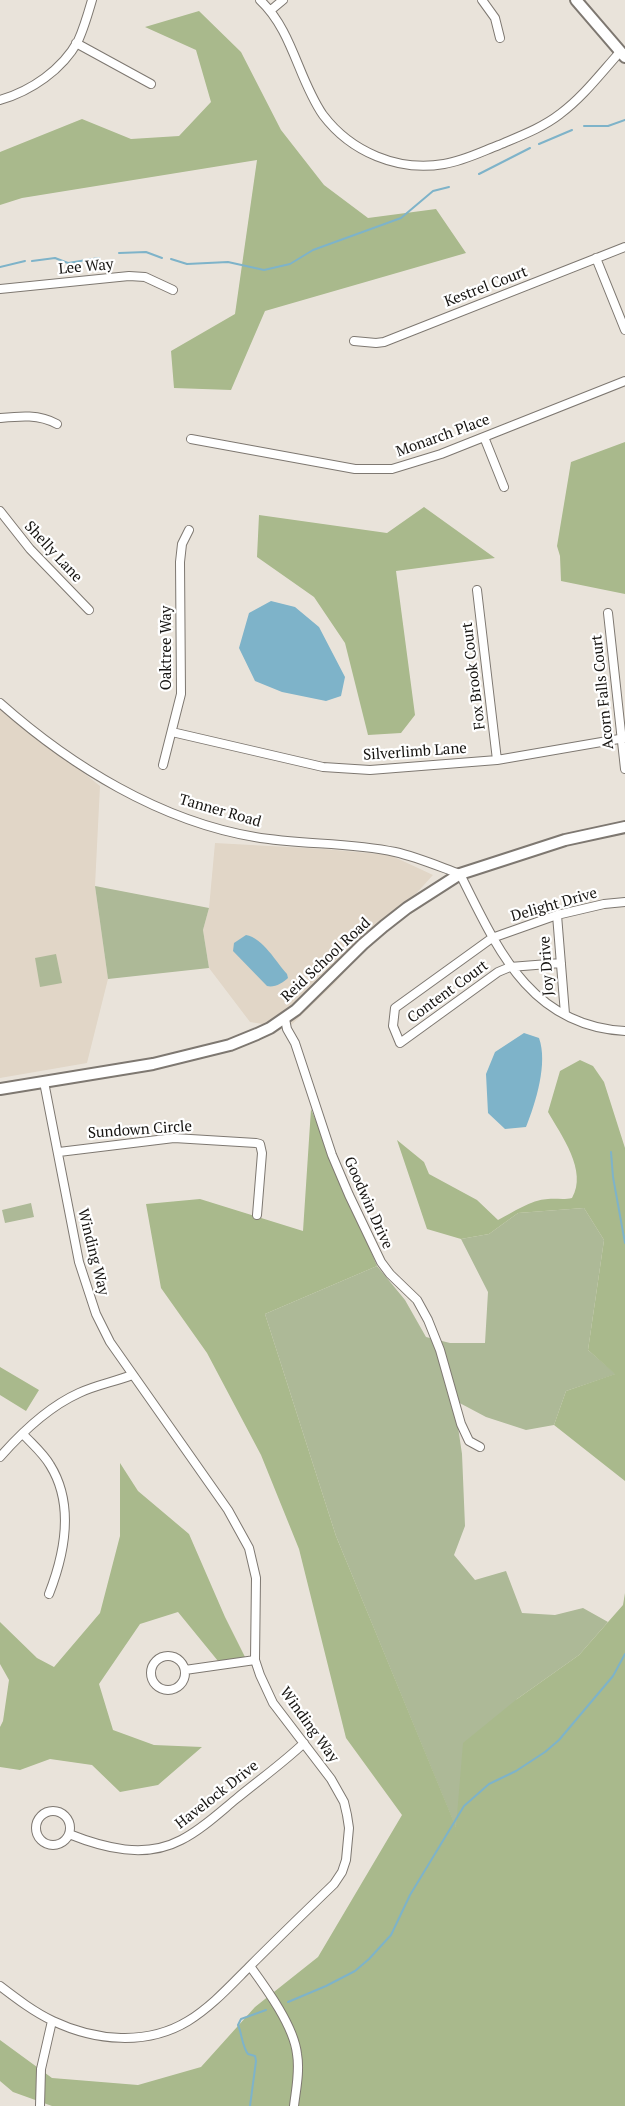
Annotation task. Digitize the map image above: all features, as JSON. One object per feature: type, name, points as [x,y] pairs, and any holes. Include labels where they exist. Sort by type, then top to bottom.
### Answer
[{"type":"street","points":[[0,100],[21,93],[55,69],[76,43],[92,0]]},
{"type":"street","points":[[261,0],[271,10],[284,33],[314,100],[333,127],[350,142],[368,153],[409,165],[433,165],[457,161],[543,126],[571,105],[623,55],[576,0]]},
{"type":"street","points":[[271,10],[283,0]]},
{"type":"street","points":[[482,0],[495,18],[500,38]]},
{"type":"street","points":[[76,43],[151,84]]},
{"type":"street","name":"Kestrel Court","points":[[354,341],[384,342],[625,247]]},
{"type":"street","points":[[596,258],[625,330]]},
{"type":"street","name":"Lee Way","points":[[0,289],[129,276],[145,277],[173,290]]},
{"type":"street","name":"Monarch Place","points":[[191,439],[355,469],[392,469],[413,464],[625,381]]},
{"type":"street","points":[[0,418],[35,416],[57,424]]},
{"type":"street","points":[[484,437],[504,487]]},
{"type":"street","name":"Shelly Lane","points":[[0,511],[30,549],[89,610]]},
{"type":"street","name":"Oaktree Way","points":[[163,765],[181,693],[180,562],[182,544],[189,530]]},
{"type":"street","name":"Fox Brook Court","points":[[477,590],[497,760]]},
{"type":"street","name":"Acorn Falls Court","points":[[608,613],[625,769]]},
{"type":"street","name":"Tanner Road","points":[[0,703],[40,737],[88,770],[137,796],[203,824],[254,837],[393,851],[460,874]]},
{"type":"street","name":"Silverlimb Lane","points":[[172,732],[323,767],[370,770],[497,760],[623,738]]},
{"type":"street","name":"Reid School Road","points":[[0,1089],[153,1064],[209,1050],[257,1034],[285,1019],[384,926],[407,908],[460,874],[565,840],[625,827]]},
{"type":"street","points":[[460,874],[492,938],[510,967],[539,998],[564,1014],[591,1024],[625,1030]]},
{"type":"street","name":"Delight Drive","points":[[492,938],[557,915],[604,904],[625,902]]},
{"type":"street","name":"Joy Drive","points":[[557,915],[564,1014]]},
{"type":"street","name":"Content Court","points":[[492,938],[396,1008],[393,1026],[400,1043],[498,972],[510,967],[561,963]]},
{"type":"street","name":"Goodwin Drive","points":[[285,1019],[332,1155],[349,1195],[381,1263],[417,1300],[428,1320],[441,1350],[461,1424],[469,1441],[480,1447]]},
{"type":"street","name":"Winding Way","points":[[0,1986],[52,2021],[82,2032],[109,2037],[133,2038],[176,2028],[200,2013],[334,1884],[346,1860],[349,1828],[344,1802],[332,1779],[273,1703],[255,1660],[256,1578],[249,1548],[228,1510],[132,1375],[103,1330],[87,1291],[79,1262],[44,1082]]},
{"type":"street","name":"Sundown Circle","points":[[59,1152],[174,1138],[260,1144],[262,1153],[257,1215]]},
{"type":"street","points":[[0,1457],[48,1412],[69,1398],[91,1388],[132,1375]]},
{"type":"street","points":[[23,1434],[49,1463],[58,1480],[63,1500],[66,1526],[64,1545],[49,1594]]},
{"type":"street","points":[[168,1655],[179,1660],[185,1670],[182,1682],[173,1689],[161,1689],[156,1686],[150,1676],[157,1659],[168,1655]]},
{"type":"street","points":[[185,1670],[255,1660]]},
{"type":"street","name":"Havelock Drive","points":[[69,1834],[128,1850],[151,1849],[174,1843],[189,1836],[219,1813],[304,1743]]},
{"type":"street","points":[[57,1811],[68,1820],[69,1834],[59,1844],[50,1844],[39,1836],[38,1822],[48,1812],[57,1811]]},
{"type":"street","points":[[250,1966],[277,2008],[295,2042],[298,2066],[294,2106]]},
{"type":"street","points":[[40,2106],[41,2069],[52,2021]]},
{"type":"shaded area","points":[[0,706],[100,786],[95,886],[108,979],[87,1063],[0,1078]]},
{"type":"shaded area","points":[[215,843],[390,855],[433,875],[334,984],[288,1028],[250,1022],[209,968],[203,930],[209,908]]},
{"type":"green space","points":[[199,11],[241,52],[281,130],[324,185],[368,218],[436,209],[466,253],[265,311],[231,390],[174,388],[171,351],[235,314],[257,160],[22,198],[0,205],[0,152],[82,119],[131,139],[179,136],[211,102],[196,50],[145,27]]},
{"type":"green space","points":[[625,442],[625,594],[561,581],[560,556],[557,546],[571,462]]},
{"type":"green space","points":[[424,507],[495,558],[396,571],[415,715],[401,733],[368,735],[345,643],[314,597],[257,557],[259,515],[387,533]]},
{"type":"green space","points":[[95,886],[209,908],[203,930],[209,968],[108,979]]},
{"type":"green space","points":[[56,954],[62,983],[40,987],[35,958]]},
{"type":"green space","points":[[580,1060],[593,1066],[604,1082],[625,1148],[625,1481],[554,1425],[566,1391],[615,1374],[588,1350],[604,1240],[584,1208],[518,1213],[489,1234],[461,1239],[427,1229],[397,1140],[424,1162],[429,1174],[477,1200],[498,1220],[535,1202],[572,1198],[577,1176],[575,1165],[566,1142],[548,1112],[560,1071]]},
{"type":"green space","points":[[311,1109],[377,1266],[265,1314],[336,1536],[456,1827],[463,1743],[517,1699],[579,1655],[623,1605],[625,1593],[625,2106],[52,2106],[13,2092],[0,2081],[0,2040],[52,2078],[138,2085],[201,2067],[255,2007],[318,1957],[402,1815],[346,1738],[299,1549],[261,1455],[207,1353],[161,1288],[146,1204],[200,1199],[303,1231]]},
{"type":"green space","points":[[31,1203],[34,1217],[5,1223],[2,1210]]},
{"type":"green space","points":[[584,1208],[604,1240],[588,1350],[616,1374],[566,1391],[554,1425],[526,1430],[486,1417],[454,1400],[462,1454],[465,1526],[454,1555],[475,1580],[506,1571],[522,1613],[555,1615],[583,1608],[608,1622],[579,1655],[517,1699],[456,1828],[336,1536],[265,1314],[377,1266],[405,1300],[426,1337],[450,1343],[485,1343],[488,1292],[461,1239],[489,1234],[518,1213]]},
{"type":"green space","points":[[0,1367],[39,1390],[26,1411],[0,1395]]},
{"type":"green space","points":[[120,1463],[138,1491],[189,1534],[245,1657],[218,1661],[178,1612],[140,1624],[99,1684],[113,1730],[154,1745],[202,1747],[158,1785],[120,1792],[92,1765],[50,1759],[20,1770],[0,1767],[0,1727],[3,1721],[9,1680],[0,1664],[0,1622],[37,1658],[54,1667],[100,1613],[120,1536]]},
{"type":"water","points":[[271,601],[295,607],[319,627],[345,677],[341,696],[326,701],[282,692],[255,681],[239,648],[249,613]]},
{"type":"water","points":[[246,935],[264,945],[287,974],[288,978],[284,982],[267,986],[233,951],[234,943]]},
{"type":"water","points":[[524,1033],[539,1038],[542,1059],[540,1082],[526,1127],[505,1129],[488,1113],[486,1074],[495,1052]]},
{"type":"waterway","points":[[584,126],[608,126],[625,120]]},
{"type":"waterway","points":[[539,144],[572,130]]},
{"type":"waterway","points":[[479,174],[530,148]]},
{"type":"waterway","points":[[171,259],[187,264],[228,262],[264,270],[290,264],[313,250],[401,218],[433,191],[449,187]]},
{"type":"waterway","points":[[119,253],[146,252],[162,258]]},
{"type":"waterway","points":[[32,261],[55,258],[68,263],[99,258]]},
{"type":"waterway","points":[[0,267],[25,261]]},
{"type":"waterway","points":[[611,1152],[613,1177],[625,1243]]},
{"type":"waterway","points":[[288,2002],[355,1971],[369,1959],[391,1935],[410,1895],[464,1806],[489,1784],[516,1771],[559,1740],[613,1676],[625,1654]]},
{"type":"waterway","points":[[250,2106],[256,2061],[255,2056],[246,2051],[238,2025],[241,2019],[266,2010]]}]
